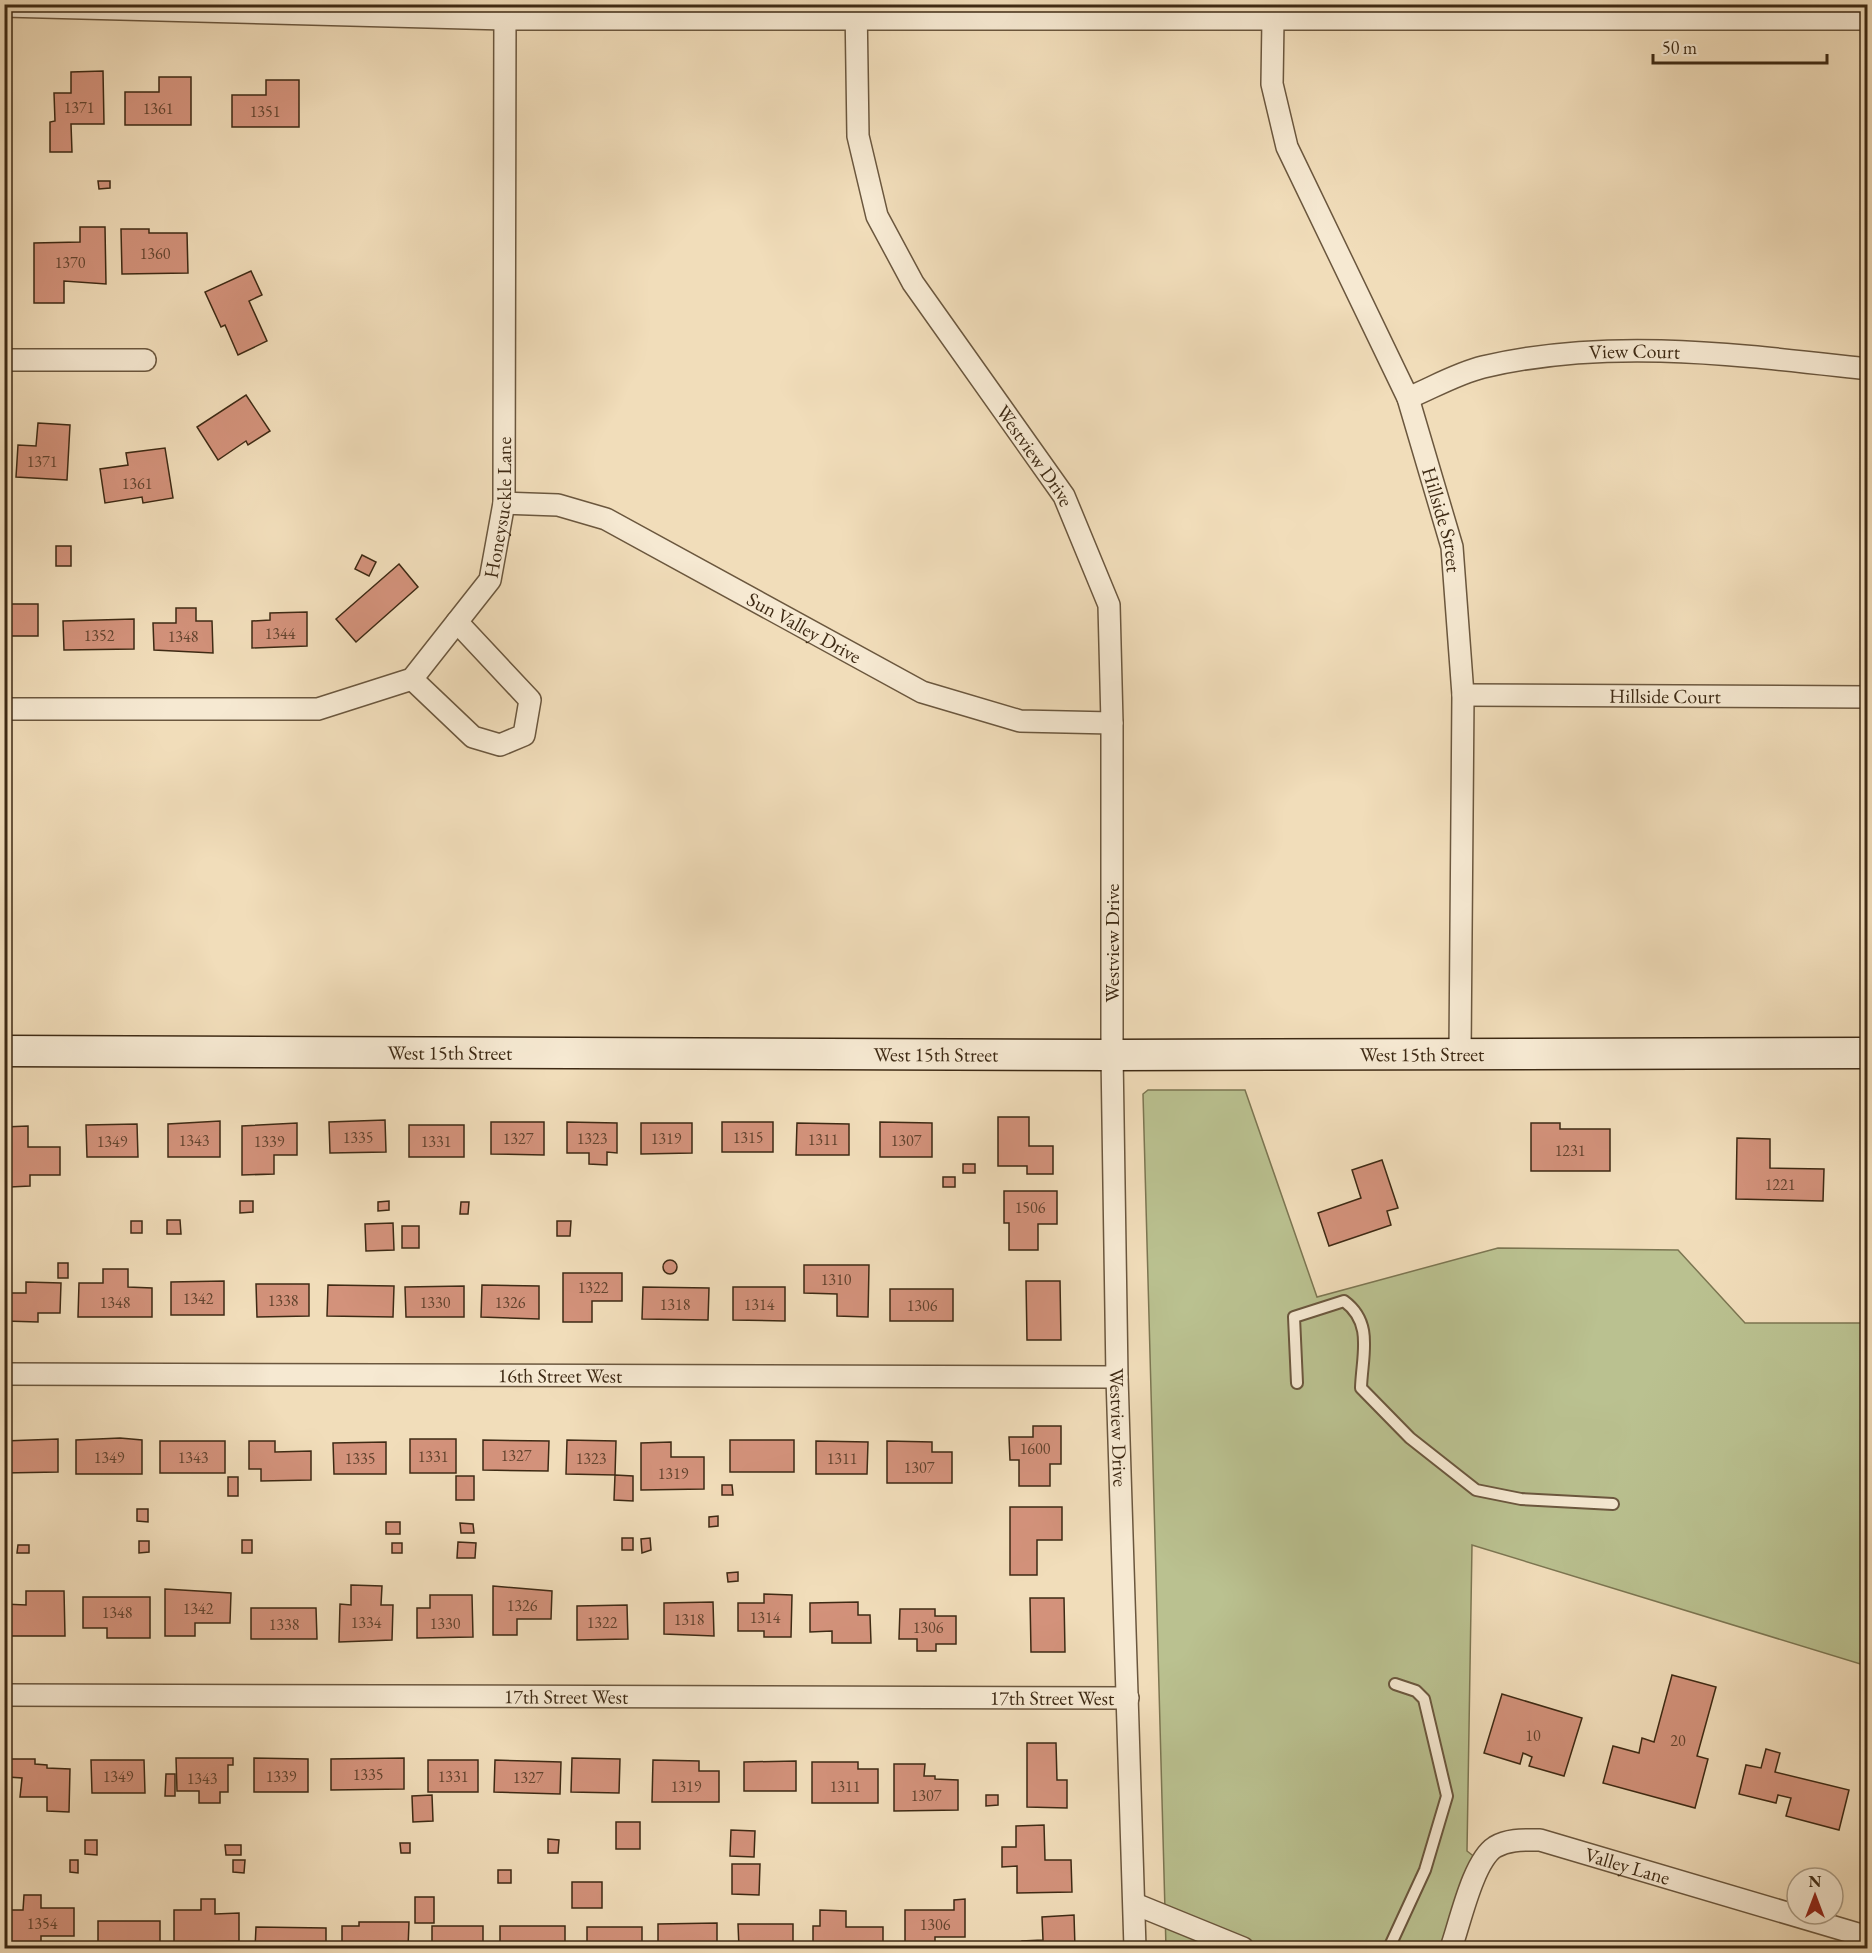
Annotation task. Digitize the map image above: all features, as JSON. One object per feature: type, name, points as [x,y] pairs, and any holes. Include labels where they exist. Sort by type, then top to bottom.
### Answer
[{"type":"street","points":[[4,6],[505,12],[856,12],[1273,20],[1868,19]]},
{"type":"street","name":"Honeysuckle Lane","points":[[412,679],[490,580],[504,503],[505,12]]},
{"type":"street","name":"Westview Drive","points":[[856,12],[858,136],[877,216],[913,283],[1064,496],[1109,605],[1117,1377],[1135,1948]]},
{"type":"street","name":"Hillside Street","points":[[1273,20],[1272,84],[1287,147],[1408,398],[1452,547],[1462,695],[1460,1053]]},
{"type":"street","name":"View Court","points":[[1408,398],[1481,367],[1567,351],[1706,352],[1868,369]]},
{"type":"street","points":[[4,360],[145,360]]},
{"type":"street","name":"Sun Valley Drive","points":[[504,503],[558,505],[606,519],[922,692],[1020,720],[1112,723]]},
{"type":"street","points":[[4,709],[318,709],[412,679],[473,737],[500,745],[524,735],[530,700],[458,622]]},
{"type":"street","name":"Hillside Court","points":[[1462,695],[1868,697]]},
{"type":"street","name":"West 15th Street","points":[[4,1051],[1112,1055],[1868,1053]]},
{"type":"street","name":"16th Street West","points":[[4,1374],[1117,1377]]},
{"type":"street","name":"17th Street West","points":[[4,1695],[1128,1698]]},
{"type":"street","name":"Valley Lane","points":[[1451,1948],[1480,1862],[1494,1848],[1515,1839],[1540,1839],[1868,1937]]},
{"type":"street","points":[[1135,1904],[1243,1948]]},
{"type":"lane","points":[[1297,1383],[1294,1317],[1344,1301],[1362,1318],[1364,1338],[1361,1388],[1410,1438],[1476,1490],[1521,1499],[1613,1504]]},
{"type":"lane","points":[[1389,1948],[1425,1870],[1447,1796],[1424,1699],[1416,1691],[1395,1684]]},
{"type":"green space","points":[[1148,1090],[1245,1090],[1317,1297],[1498,1248],[1678,1250],[1745,1323],[1867,1323],[1867,1666],[1472,1545],[1467,1851],[1481,1862],[1451,1948],[1166,1948],[1143,1094]]},
{"type":"building","points":[[103,71],[104,124],[71,124],[72,152],[50,152],[50,122],[55,121],[54,93],[71,93],[71,72]]},
{"type":"building","points":[[159,77],[191,77],[191,125],[125,125],[125,92],[159,92]]},
{"type":"building","points":[[266,80],[299,80],[299,127],[232,127],[232,95],[266,95]]},
{"type":"building","points":[[98,181],[110,181],[110,188],[99,189]]},
{"type":"building","points":[[80,227],[105,227],[106,284],[64,281],[64,303],[34,303],[34,243],[80,242]]},
{"type":"building","points":[[121,229],[149,229],[149,233],[187,233],[188,273],[122,274]]},
{"type":"building","points":[[251,271],[262,295],[249,301],[267,341],[238,355],[225,325],[221,327],[205,292]]},
{"type":"building","points":[[246,395],[270,431],[248,445],[246,441],[218,460],[197,427]]},
{"type":"building","points":[[38,423],[70,425],[67,480],[16,477],[18,445],[36,446]]},
{"type":"building","points":[[165,448],[173,498],[143,503],[142,497],[105,503],[100,469],[128,465],[126,453]]},
{"type":"building","points":[[56,546],[71,546],[71,566],[56,566]]},
{"type":"building","points":[[362,555],[376,562],[369,576],[355,569]]},
{"type":"building","points":[[399,564],[418,587],[356,642],[336,619]]},
{"type":"building","points":[[4,604],[38,604],[38,636],[4,636]]},
{"type":"building","points":[[176,608],[196,608],[196,621],[212,621],[213,653],[154,650],[153,623],[176,623]]},
{"type":"building","points":[[307,612],[307,646],[252,648],[252,621],[270,620],[270,613]]},
{"type":"building","points":[[134,619],[134,649],[64,650],[63,621]]},
{"type":"building","points":[[998,1117],[1029,1117],[1029,1146],[1053,1146],[1053,1174],[1027,1174],[1027,1166],[998,1166]]},
{"type":"building","points":[[385,1120],[386,1152],[330,1153],[329,1122]]},
{"type":"building","points":[[220,1121],[220,1157],[168,1157],[168,1124]]},
{"type":"building","points":[[491,1122],[544,1122],[544,1155],[491,1154]]},
{"type":"building","points":[[567,1122],[617,1123],[617,1153],[607,1152],[607,1165],[589,1164],[589,1153],[567,1153]]},
{"type":"building","points":[[722,1122],[773,1122],[773,1152],[722,1152]]},
{"type":"building","points":[[880,1122],[932,1123],[932,1157],[880,1157]]},
{"type":"building","points":[[297,1123],[297,1155],[274,1155],[274,1174],[242,1175],[242,1126]]},
{"type":"building","points":[[641,1123],[692,1123],[692,1153],[641,1154]]},
{"type":"building","points":[[797,1123],[849,1124],[849,1155],[796,1155]]},
{"type":"building","points":[[1531,1123],[1560,1123],[1560,1129],[1610,1129],[1610,1171],[1531,1171]]},
{"type":"building","points":[[137,1124],[138,1157],[87,1157],[86,1125]]},
{"type":"building","points":[[409,1125],[464,1125],[464,1157],[409,1157]]},
{"type":"building","points":[[28,1126],[28,1147],[60,1147],[60,1175],[30,1175],[30,1186],[10,1187],[10,1174],[4,1175],[4,1127]]},
{"type":"building","points":[[1737,1138],[1770,1139],[1770,1168],[1824,1169],[1823,1201],[1736,1199]]},
{"type":"building","points":[[1382,1160],[1398,1208],[1387,1211],[1391,1225],[1329,1246],[1318,1213],[1361,1198],[1352,1170]]},
{"type":"building","points":[[963,1164],[975,1164],[975,1173],[963,1173]]},
{"type":"building","points":[[943,1177],[955,1177],[955,1187],[943,1187]]},
{"type":"building","points":[[1004,1191],[1057,1191],[1057,1224],[1038,1224],[1038,1250],[1009,1250],[1009,1223],[1004,1223]]},
{"type":"building","points":[[240,1201],[253,1201],[253,1212],[240,1213]]},
{"type":"building","points":[[389,1201],[389,1210],[378,1211],[378,1202]]},
{"type":"building","points":[[461,1202],[469,1202],[468,1214],[460,1214]]},
{"type":"building","points":[[167,1220],[180,1220],[181,1234],[167,1234]]},
{"type":"building","points":[[131,1221],[142,1221],[142,1233],[131,1233]]},
{"type":"building","points":[[557,1221],[571,1221],[570,1236],[557,1236]]},
{"type":"building","points":[[393,1223],[394,1250],[366,1251],[365,1224]]},
{"type":"building","points":[[402,1226],[419,1226],[419,1248],[402,1248]]},
{"type":"building","points":[[667,1260],[673,1260],[677,1267],[673,1274],[667,1274],[663,1270],[663,1264]]},
{"type":"building","points":[[58,1263],[68,1263],[68,1278],[58,1278]]},
{"type":"building","points":[[804,1265],[869,1265],[868,1317],[837,1316],[837,1294],[804,1293]]},
{"type":"building","points":[[103,1269],[128,1269],[128,1287],[152,1288],[152,1317],[78,1317],[79,1283],[103,1283]]},
{"type":"building","points":[[563,1273],[622,1273],[622,1301],[592,1301],[592,1322],[563,1322]]},
{"type":"building","points":[[224,1281],[224,1315],[171,1315],[171,1282]]},
{"type":"building","points":[[1026,1281],[1060,1281],[1061,1340],[1027,1340]]},
{"type":"building","points":[[26,1282],[61,1283],[60,1313],[38,1313],[38,1322],[4,1321],[4,1293],[26,1293]]},
{"type":"building","points":[[256,1284],[309,1284],[309,1316],[257,1317]]},
{"type":"building","points":[[328,1285],[394,1286],[393,1317],[327,1316]]},
{"type":"building","points":[[482,1285],[539,1286],[539,1319],[481,1317]]},
{"type":"building","points":[[464,1286],[464,1317],[406,1317],[405,1287]]},
{"type":"building","points":[[643,1287],[709,1288],[708,1320],[642,1319]]},
{"type":"building","points":[[733,1287],[785,1287],[785,1321],[733,1320]]},
{"type":"building","points":[[890,1289],[953,1289],[953,1321],[890,1321]]},
{"type":"building","points":[[1033,1426],[1061,1426],[1061,1464],[1050,1464],[1050,1486],[1019,1486],[1019,1460],[1010,1460],[1009,1437],[1033,1437]]},
{"type":"building","points":[[120,1438],[142,1440],[142,1474],[76,1474],[76,1440]]},
{"type":"building","points":[[58,1439],[58,1472],[4,1473],[4,1441]]},
{"type":"building","points":[[410,1439],[456,1439],[456,1473],[410,1473]]},
{"type":"building","points":[[483,1440],[549,1441],[548,1471],[483,1470]]},
{"type":"building","points":[[567,1440],[616,1441],[615,1475],[566,1474]]},
{"type":"building","points":[[730,1440],[794,1440],[794,1472],[730,1472]]},
{"type":"building","points":[[160,1441],[225,1441],[225,1473],[160,1473]]},
{"type":"building","points":[[249,1441],[275,1441],[275,1452],[311,1451],[311,1480],[261,1481],[261,1469],[249,1469]]},
{"type":"building","points":[[816,1441],[868,1442],[867,1474],[816,1474]]},
{"type":"building","points":[[887,1441],[932,1442],[932,1452],[952,1452],[952,1483],[887,1483]]},
{"type":"building","points":[[386,1442],[386,1474],[334,1474],[333,1443]]},
{"type":"building","points":[[671,1442],[671,1457],[704,1457],[704,1489],[641,1490],[641,1443]]},
{"type":"building","points":[[615,1475],[633,1476],[633,1501],[614,1500]]},
{"type":"building","points":[[456,1476],[474,1476],[474,1500],[456,1500]]},
{"type":"building","points":[[228,1477],[238,1477],[238,1496],[228,1496]]},
{"type":"building","points":[[722,1485],[732,1485],[733,1495],[722,1495]]},
{"type":"building","points":[[1010,1507],[1062,1507],[1062,1540],[1037,1540],[1037,1575],[1010,1575]]},
{"type":"building","points":[[137,1509],[148,1509],[148,1522],[137,1521]]},
{"type":"building","points":[[718,1516],[718,1526],[709,1527],[709,1517]]},
{"type":"building","points":[[386,1522],[400,1522],[400,1534],[386,1534]]},
{"type":"building","points":[[460,1523],[473,1524],[474,1533],[461,1533]]},
{"type":"building","points":[[622,1538],[633,1538],[633,1550],[622,1550]]},
{"type":"building","points":[[650,1538],[651,1550],[642,1553],[641,1539]]},
{"type":"building","points":[[242,1540],[252,1540],[252,1553],[242,1553]]},
{"type":"building","points":[[139,1541],[149,1541],[149,1552],[139,1553]]},
{"type":"building","points":[[458,1542],[476,1543],[475,1558],[457,1558]]},
{"type":"building","points":[[392,1543],[402,1543],[402,1553],[392,1553]]},
{"type":"building","points":[[18,1545],[29,1545],[29,1553],[17,1553]]},
{"type":"building","points":[[738,1572],[738,1581],[728,1582],[727,1573]]},
{"type":"building","points":[[351,1585],[382,1586],[381,1605],[393,1605],[392,1640],[339,1642],[340,1604],[351,1605]]},
{"type":"building","points":[[493,1586],[552,1591],[551,1619],[517,1619],[517,1635],[493,1635]]},
{"type":"building","points":[[165,1589],[231,1593],[230,1623],[195,1623],[195,1636],[165,1636]]},
{"type":"building","points":[[26,1591],[64,1591],[65,1636],[4,1636],[4,1604],[26,1605]]},
{"type":"building","points":[[764,1594],[792,1595],[791,1637],[764,1637],[764,1631],[738,1631],[738,1603],[764,1603]]},
{"type":"building","points":[[430,1595],[472,1595],[473,1637],[417,1638],[417,1608],[430,1608]]},
{"type":"building","points":[[83,1597],[150,1597],[150,1638],[107,1638],[107,1628],[83,1628]]},
{"type":"building","points":[[1030,1598],[1064,1598],[1065,1652],[1031,1652]]},
{"type":"building","points":[[713,1602],[714,1636],[664,1634],[664,1603]]},
{"type":"building","points":[[858,1602],[858,1615],[870,1615],[871,1643],[832,1643],[832,1631],[810,1632],[810,1603]]},
{"type":"building","points":[[627,1605],[628,1639],[577,1640],[577,1606]]},
{"type":"building","points":[[251,1608],[316,1608],[317,1639],[251,1639]]},
{"type":"building","points":[[900,1609],[935,1609],[935,1616],[956,1616],[956,1644],[936,1644],[936,1651],[917,1651],[917,1639],[899,1639]]},
{"type":"building","points":[[1672,1675],[1716,1687],[1697,1756],[1708,1759],[1695,1808],[1603,1783],[1613,1746],[1639,1753],[1642,1738],[1654,1742]]},
{"type":"building","points":[[1502,1694],[1582,1718],[1564,1776],[1529,1766],[1532,1757],[1523,1753],[1520,1764],[1484,1753]]},
{"type":"building","points":[[1027,1743],[1056,1743],[1057,1780],[1067,1780],[1067,1808],[1027,1807]]},
{"type":"building","points":[[1766,1749],[1780,1753],[1775,1772],[1849,1790],[1839,1830],[1786,1816],[1791,1798],[1778,1795],[1776,1803],[1739,1794],[1746,1765],[1761,1768]]},
{"type":"building","points":[[176,1758],[233,1758],[233,1765],[228,1765],[228,1792],[220,1792],[220,1803],[199,1803],[199,1791],[177,1791]]},
{"type":"building","points":[[254,1758],[308,1759],[308,1792],[254,1792]]},
{"type":"building","points":[[404,1758],[404,1789],[331,1790],[331,1759]]},
{"type":"building","points":[[572,1758],[620,1759],[619,1793],[571,1792]]},
{"type":"building","points":[[8,1759],[35,1759],[35,1764],[47,1765],[47,1768],[70,1769],[69,1812],[47,1811],[47,1797],[20,1797],[22,1778],[8,1777]]},
{"type":"building","points":[[91,1760],[144,1760],[145,1793],[92,1793]]},
{"type":"building","points":[[428,1760],[478,1760],[478,1792],[428,1792]]},
{"type":"building","points":[[495,1760],[561,1762],[560,1794],[494,1792]]},
{"type":"building","points":[[653,1760],[699,1761],[699,1771],[719,1771],[719,1802],[652,1802]]},
{"type":"building","points":[[796,1761],[796,1791],[744,1791],[744,1762]]},
{"type":"building","points":[[812,1762],[858,1762],[858,1769],[878,1769],[878,1803],[812,1803]]},
{"type":"building","points":[[894,1764],[925,1764],[924,1776],[958,1780],[958,1810],[894,1811]]},
{"type":"building","points":[[166,1774],[175,1774],[175,1796],[165,1796]]},
{"type":"building","points":[[432,1795],[433,1821],[413,1822],[412,1796]]},
{"type":"building","points":[[986,1795],[998,1795],[998,1805],[986,1806]]},
{"type":"building","points":[[616,1822],[640,1822],[640,1849],[616,1849]]},
{"type":"building","points":[[1044,1825],[1045,1860],[1071,1860],[1072,1892],[1017,1893],[1017,1866],[1002,1867],[1002,1847],[1016,1847],[1016,1826]]},
{"type":"building","points":[[731,1830],[755,1831],[754,1857],[730,1856]]},
{"type":"building","points":[[548,1839],[559,1840],[558,1853],[548,1853]]},
{"type":"building","points":[[85,1840],[97,1840],[97,1855],[85,1854]]},
{"type":"building","points":[[400,1843],[410,1843],[410,1853],[401,1853]]},
{"type":"building","points":[[225,1845],[241,1845],[241,1855],[226,1855]]},
{"type":"building","points":[[70,1860],[78,1860],[78,1873],[70,1872]]},
{"type":"building","points":[[233,1860],[245,1860],[244,1873],[233,1872]]},
{"type":"building","points":[[732,1864],[760,1864],[759,1895],[732,1894]]},
{"type":"building","points":[[498,1870],[511,1870],[511,1883],[498,1883]]},
{"type":"building","points":[[572,1882],[602,1882],[602,1908],[572,1908]]},
{"type":"building","points":[[24,1895],[41,1895],[41,1908],[74,1908],[74,1936],[41,1936],[41,1948],[10,1948],[11,1910],[23,1910]]},
{"type":"building","points":[[415,1897],[434,1897],[434,1923],[415,1923]]},
{"type":"building","points":[[201,1899],[215,1899],[215,1914],[239,1913],[239,1941],[205,1942],[205,1948],[174,1948],[174,1910],[201,1910]]},
{"type":"building","points":[[965,1899],[965,1937],[935,1937],[935,1948],[905,1948],[905,1910],[954,1910],[954,1900]]},
{"type":"building","points":[[820,1910],[846,1911],[846,1927],[883,1927],[883,1948],[813,1948],[813,1926],[820,1926]]},
{"type":"building","points":[[1074,1915],[1075,1948],[1023,1948],[1022,1941],[1043,1940],[1042,1917]]},
{"type":"building","points":[[98,1921],[160,1921],[160,1948],[98,1948]]},
{"type":"building","points":[[359,1922],[409,1922],[408,1948],[342,1948],[342,1926],[359,1926]]},
{"type":"building","points":[[717,1923],[717,1948],[658,1948],[658,1924]]},
{"type":"building","points":[[738,1924],[793,1924],[793,1948],[739,1948]]},
{"type":"building","points":[[432,1926],[483,1926],[483,1948],[432,1948]]},
{"type":"building","points":[[500,1926],[565,1926],[565,1948],[500,1948]]},
{"type":"building","points":[[256,1927],[326,1928],[326,1948],[255,1948]]},
{"type":"building","points":[[587,1927],[642,1927],[642,1948],[587,1948]]}]
